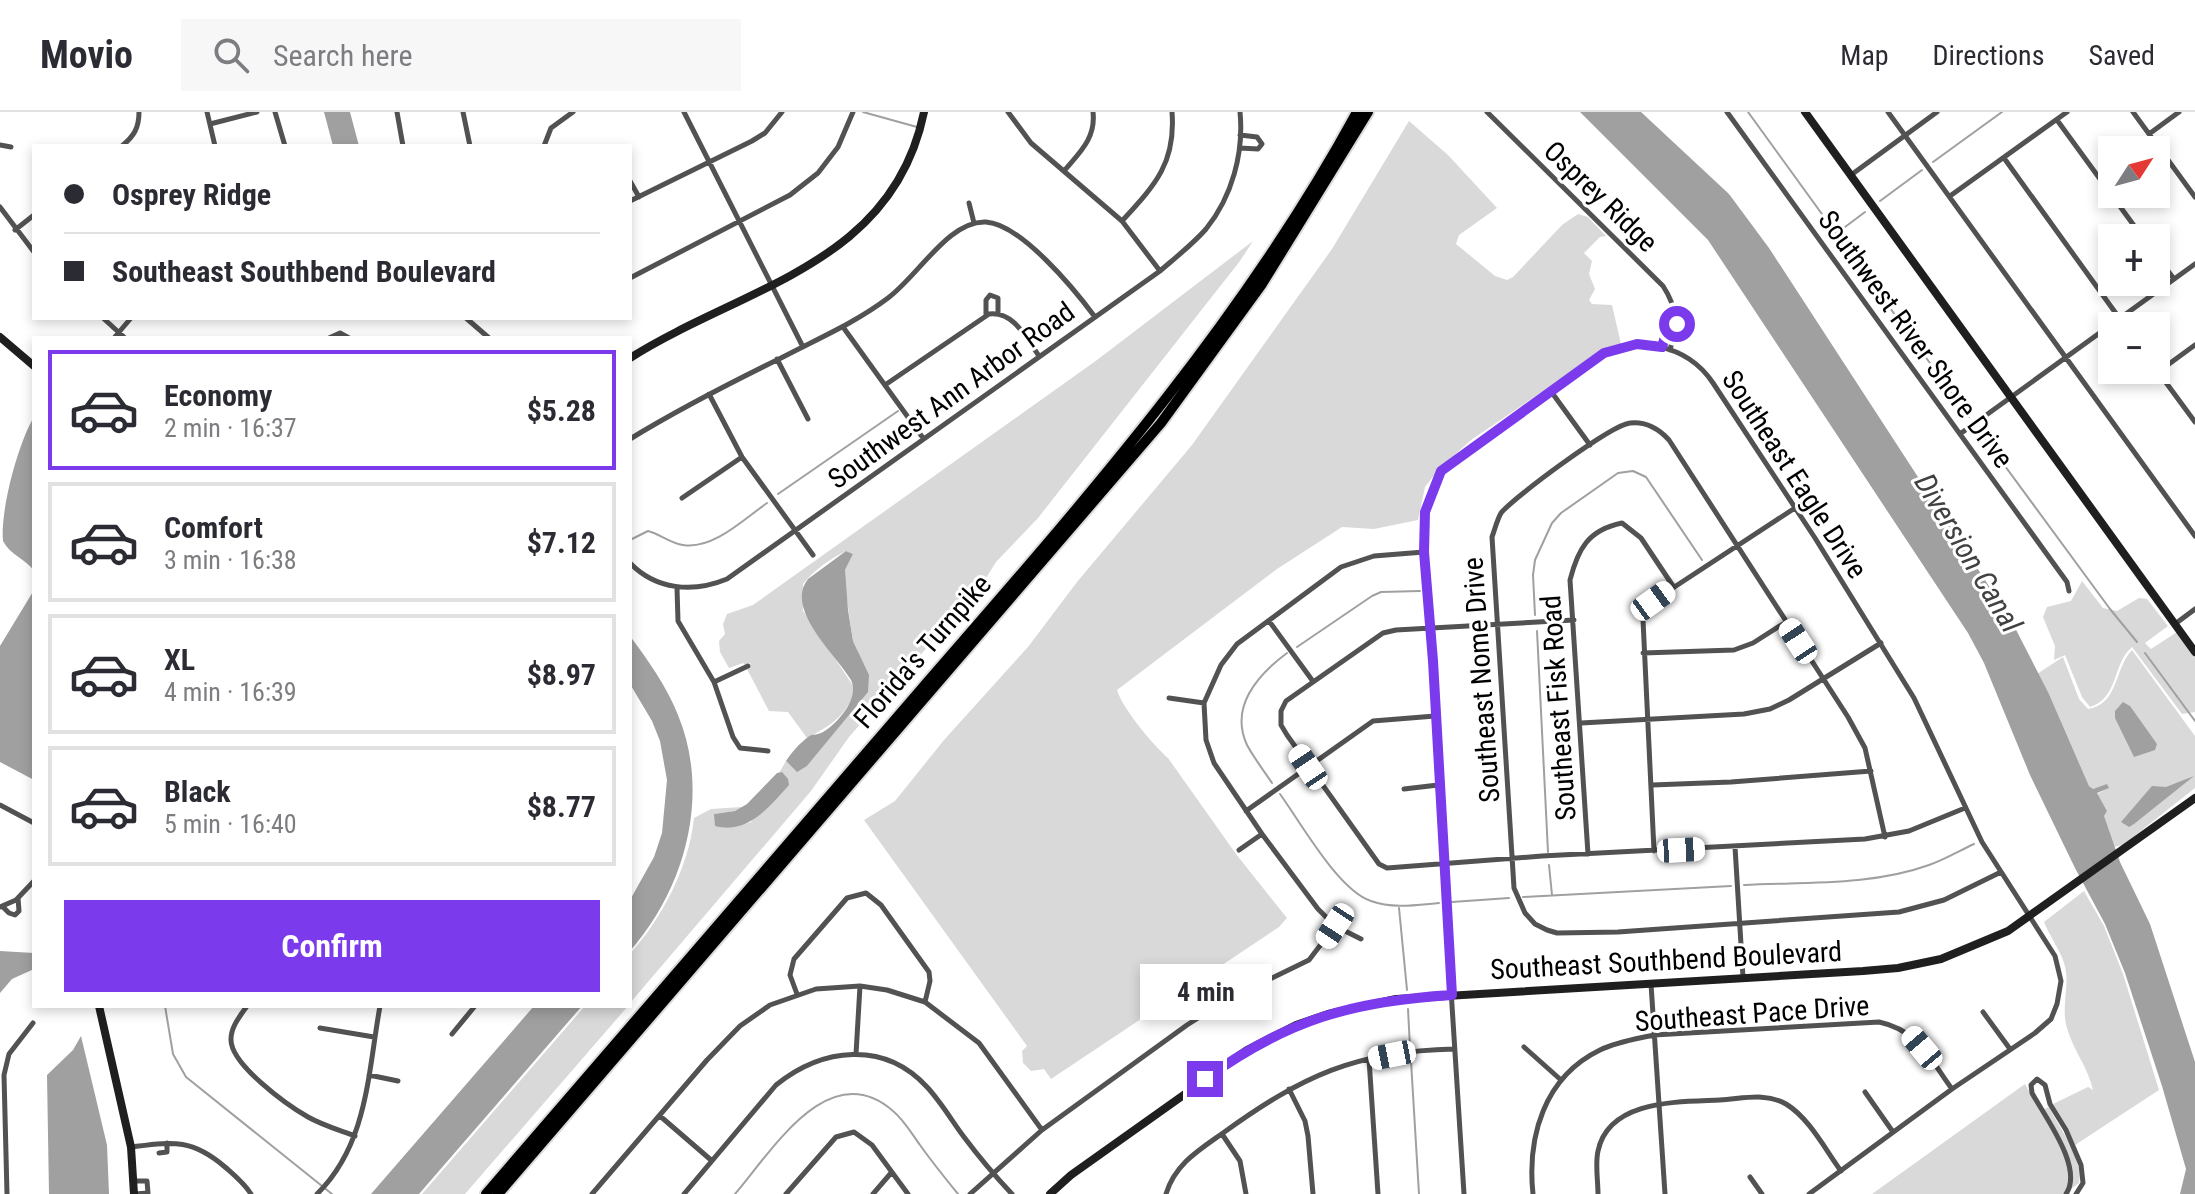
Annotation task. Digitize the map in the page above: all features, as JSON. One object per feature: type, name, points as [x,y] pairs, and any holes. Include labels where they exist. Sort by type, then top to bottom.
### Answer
[{"type":"highway","name":"Florida's Turnpike","points":[[486,1194],[1153,417],[1254,279],[1357,112]]},
{"type":"highway","name":"Florida's Turnpike","points":[[498,1194],[1161,423],[1262,284],[1368,112]]},
{"type":"street","points":[[125,144],[134,137],[139,112]]},
{"type":"street","points":[[207,112],[215,144]]},
{"type":"street","points":[[210,124],[257,112]]},
{"type":"street","points":[[275,112],[284,144]]},
{"type":"street","points":[[397,112],[403,144]]},
{"type":"street","points":[[463,112],[470,144]]},
{"type":"street","points":[[545,144],[551,128],[573,112]]},
{"type":"street","points":[[684,112],[803,347]]},
{"type":"street","points":[[632,200],[765,133],[782,112]]},
{"type":"street","points":[[632,277],[790,195],[818,173],[838,147],[853,112]]},
{"type":"street","points":[[632,357],[829,253],[864,226],[902,177],[914,150],[924,112]]},
{"type":"street","points":[[1008,112],[1031,143],[1122,221],[1160,271]]},
{"type":"street","points":[[1064,171],[1091,138],[1095,123],[1093,112]]},
{"type":"street","points":[[1122,221],[1149,192],[1169,158],[1172,112]]},
{"type":"street","name":"Southwest Ann Arbor Road","points":[[677,588],[705,586],[727,579],[1160,271],[1205,230],[1222,204],[1234,176],[1240,148],[1240,112]]},
{"type":"street","name":"Osprey Ridge","points":[[1487,112],[1587,214],[1655,277],[1669,295],[1675,332],[1670,350]]},
{"type":"street","name":"Southwest River Shore Drive","points":[[1727,112],[2067,582],[2069,591]]},
{"type":"street","points":[[1805,112],[2195,652]]},
{"type":"street","points":[[1888,112],[2195,536]]},
{"type":"street","points":[[1851,175],[1937,112]]},
{"type":"street","points":[[1950,196],[2067,112]]},
{"type":"street","points":[[2133,112],[2195,197]]},
{"type":"street","points":[[2149,134],[2179,112]]},
{"type":"street","points":[[2057,120],[2133,224]]},
{"type":"street","name":"Southwest Ann Arbor Road","points":[[1240,135],[1257,137],[1262,144],[1254,150],[1240,148]]},
{"type":"street","points":[[0,145],[11,147]]},
{"type":"street","points":[[2004,158],[2115,312]]},
{"type":"street","points":[[2187,187],[2195,181]]},
{"type":"street","points":[[632,185],[639,197]]},
{"type":"street","points":[[969,203],[974,223]]},
{"type":"street","points":[[0,207],[32,250]]},
{"type":"street","points":[[15,230],[32,217]]},
{"type":"street","points":[[632,438],[709,394],[843,327],[893,295],[956,230],[974,223],[989,222],[1010,230],[1046,260],[1075,290],[1095,317]]},
{"type":"street","points":[[2129,312],[2195,264]]},
{"type":"street","points":[[2170,274],[2174,279]]},
{"type":"street","points":[[986,315],[986,300],[990,295],[998,298],[998,313]]},
{"type":"street","points":[[885,385],[986,315],[998,313],[1016,323],[1039,356]]},
{"type":"street","points":[[1662,347],[1674,316]]},
{"type":"street","points":[[116,335],[129,320]]},
{"type":"street","points":[[468,320],[487,336]]},
{"type":"street","points":[[843,327],[923,438]]},
{"type":"street","points":[[1668,330],[1675,332]]},
{"type":"street","points":[[1960,434],[2098,334]]},
{"type":"street","points":[[0,337],[32,364]]},
{"type":"street","name":"Southeast Eagle Drive","points":[[1464,1194],[1424,552],[1425,512],[1441,471],[1596,358],[1613,349],[1637,344],[1670,350],[1696,364],[1708,376],[1914,698],[1965,808],[2001,872],[2055,956],[2061,981],[2051,1019],[1809,1194]]},
{"type":"street","points":[[2170,361],[2195,345]]},
{"type":"street","points":[[777,359],[808,419]]},
{"type":"street","points":[[2167,384],[2195,422]]},
{"type":"street","points":[[1550,390],[1590,445]]},
{"type":"street","points":[[709,394],[742,457],[813,555]]},
{"type":"street","name":"Southeast Nome Drive","points":[[1885,837],[1865,748],[1669,440],[1660,431],[1648,425],[1630,423],[1611,430],[1518,497],[1500,515],[1492,537],[1514,888],[1518,902],[1535,924],[1557,933],[1618,932],[1877,915],[1920,908],[1971,888],[2001,872]]},
{"type":"street","points":[[682,498],[742,457]]},
{"type":"street","points":[[1654,851],[1641,630],[1648,609],[1653,601],[1673,586],[1795,508]]},
{"type":"street","name":"Southeast Fisk Road","points":[[1588,854],[1570,580],[1577,553],[1592,537],[1612,525],[1622,523],[1634,530],[1673,586]]},
{"type":"street","points":[[1361,939],[1335,926],[1301,888],[1214,763],[1206,740],[1204,703],[1221,665],[1237,644],[1341,567],[1374,556],[1424,552]]},
{"type":"street","points":[[632,564],[655,581],[677,588],[678,621],[714,682],[733,737],[740,748],[768,751]]},
{"type":"street","points":[[2175,624],[2195,609]]},
{"type":"street","points":[[1574,620],[1383,633],[1286,701],[1281,711],[1281,725],[1379,864],[1387,868],[1444,865],[1885,837],[1965,808]]},
{"type":"street","points":[[1269,621],[1312,680]]},
{"type":"street","points":[[1643,653],[1734,650],[1753,643],[1786,622]]},
{"type":"street","points":[[1581,723],[1744,714],[1770,709],[1881,643]]},
{"type":"street","points":[[714,682],[748,666]]},
{"type":"street","points":[[1169,698],[1204,703]]},
{"type":"street","points":[[1246,811],[1373,721],[1435,716]]},
{"type":"street","points":[[1652,785],[1871,771]]},
{"type":"street","points":[[1404,789],[1438,785]]},
{"type":"street","name":"Southeast Southbend Boulevard","points":[[1050,1194],[1071,1175],[1224,1065],[1274,1035],[1306,1022],[1357,1006],[1396,999],[1863,971],[1919,964],[1964,952],[2008,931],[2195,798]]},
{"type":"street","points":[[0,805],[32,822]]},
{"type":"street","points":[[1239,850],[1262,834]]},
{"type":"street","points":[[1735,847],[1743,977]]},
{"type":"street","points":[[18,898],[19,911],[15,915],[2,907],[18,898],[32,883]]},
{"type":"street","points":[[797,994],[790,975],[794,959],[847,898],[866,893],[881,905],[929,972],[925,1002]]},
{"type":"street","points":[[970,1194],[1042,1130],[1223,1002],[1303,965],[1318,952],[1335,926]]},
{"type":"street","points":[[1651,983],[1665,1194]]},
{"type":"street","points":[[592,1194],[740,1026],[757,1013],[797,994],[838,986],[887,990],[925,1002],[979,1043],[1042,1130]]},
{"type":"street","points":[[856,1054],[860,986]]},
{"type":"street","points":[[99,1008],[131,1147],[133,1181],[134,1194],[148,1193],[147,1181],[133,1181]]},
{"type":"street","points":[[246,1008],[231,1035],[233,1051],[241,1063],[298,1111],[355,1136]]},
{"type":"street","points":[[317,1194],[337,1170],[355,1136],[380,1008]]},
{"type":"street","points":[[452,1034],[473,1008]]},
{"type":"street","points":[[1983,1012],[2010,1049]]},
{"type":"street","name":"Southeast Pace Drive","points":[[1533,1194],[1530,1166],[1536,1127],[1561,1080],[1599,1050],[1654,1035],[1879,1022],[1912,1035],[1952,1089]]},
{"type":"street","points":[[7,1194],[4,1075],[9,1054],[33,1023]]},
{"type":"street","points":[[320,1028],[374,1037]]},
{"type":"street","points":[[1524,1047],[1561,1080]]},
{"type":"street","points":[[1166,1194],[1173,1177],[1189,1157],[1289,1089],[1330,1069],[1369,1059],[1415,1050],[1454,1049]]},
{"type":"street","points":[[684,1194],[776,1085],[790,1073],[827,1056],[856,1054],[880,1057],[927,1087],[1012,1194]]},
{"type":"street","points":[[1369,1059],[1378,1194]]},
{"type":"street","points":[[369,1075],[398,1081]]},
{"type":"street","points":[[2034,1080],[2040,1080],[2045,1085],[2050,1104],[2066,1130],[2081,1165],[2083,1183],[2072,1193],[2072,1169],[2032,1093],[2034,1080]]},
{"type":"street","points":[[1289,1089],[1305,1121],[1313,1194]]},
{"type":"street","points":[[1865,1092],[1893,1132]]},
{"type":"street","points":[[1598,1194],[1597,1154],[1601,1141],[1614,1124],[1636,1109],[1658,1105],[1763,1096],[1783,1102],[1798,1112],[1841,1171]]},
{"type":"street","points":[[2042,1108],[2050,1104]]},
{"type":"street","points":[[660,1116],[711,1160]]},
{"type":"street","points":[[786,1194],[824,1148],[842,1133],[854,1132],[864,1137],[908,1194]]},
{"type":"street","points":[[1222,1134],[1240,1161],[1246,1194]]},
{"type":"street","points":[[158,1143],[159,1155],[167,1152],[167,1143]]},
{"type":"street","points":[[131,1147],[182,1143],[200,1149],[241,1181],[251,1194]]},
{"type":"street","points":[[873,1194],[891,1173]]},
{"type":"street","points":[[1750,1177],[1762,1194]]},
{"type":"shaded area","points":[[324,112],[350,112],[358,144],[332,144]]},
{"type":"shaded area","points":[[1580,112],[1641,112],[1729,194],[1769,248],[2011,620],[2049,694],[2089,786],[2093,789],[2107,784],[2109,788],[2097,793],[2107,811],[2104,816],[2120,862],[2150,924],[2195,1062],[2195,1194],[2180,1194],[2186,1169],[2125,973],[2105,924],[2030,775],[1984,663],[1968,633],[1708,240]]},
{"type":"shaded area","points":[[1409,121],[1448,155],[1497,208],[1459,235],[1456,244],[1495,276],[1507,280],[1513,277],[1562,225],[1578,214],[1588,217],[1606,236],[1600,237],[1584,253],[1592,261],[1589,274],[1595,289],[1589,300],[1592,304],[1612,305],[1621,344],[1608,347],[1471,440],[1439,469],[1425,487],[1418,520],[1374,529],[1342,527],[1277,569],[1117,690],[1132,716],[1168,758],[1236,854],[1287,918],[1279,927],[1051,1079],[1044,1069],[1031,1071],[1023,1063],[1022,1051],[1027,1046],[864,820],[895,801],[944,740],[1028,647],[1077,582],[1192,445],[1332,249]]},
{"type":"shaded area","points":[[1253,241],[1038,518],[996,562],[983,583],[849,737],[811,791],[632,1001],[632,952],[672,891],[686,855],[694,818],[711,809],[742,807],[714,814],[736,827],[751,822],[786,761],[796,771],[807,766],[865,695],[844,580],[853,554],[846,551],[834,558],[803,584],[803,611],[854,687],[843,712],[807,738],[788,712],[769,711],[747,669],[751,667],[750,663],[729,668],[720,652],[719,641],[725,634],[723,624],[727,614],[753,605],[1097,360]]},
{"type":"shaded area","points":[[32,421],[32,569],[3,541],[4,513],[11,478]]},
{"type":"shaded area","points":[[846,551],[853,554],[845,570],[848,610],[853,641],[869,675],[868,692],[807,766],[797,772],[786,761],[788,758],[808,737],[834,724],[850,703],[852,695],[851,680],[815,631],[802,604],[802,591],[808,579]]},
{"type":"shaded area","points":[[2082,581],[2103,608],[2117,611],[2139,598],[2147,599],[2168,626],[2145,643],[2151,649],[2177,632],[2195,656],[2195,712],[2182,714],[2132,647],[2121,662],[2111,689],[2099,703],[2090,707],[2082,697],[2065,655],[2054,660],[2055,646],[2043,617],[2047,607],[2071,601]]},
{"type":"shaded area","points":[[32,593],[32,779],[0,762],[0,646]]},
{"type":"shaded area","points":[[632,639],[657,674],[678,715],[688,746],[692,808],[678,870],[665,899],[632,948],[632,896],[654,857],[662,833],[667,780],[660,741],[632,687]]},
{"type":"shaded area","points":[[2132,650],[2195,736],[2195,788],[2123,845],[2114,847],[2103,815],[2107,811],[2097,794],[2108,785],[2093,789],[2089,786],[2049,694],[2037,674],[2063,657],[2079,699],[2088,709],[2098,706],[2111,693]]},
{"type":"shaded area","points":[[2123,702],[2130,706],[2157,744],[2155,750],[2134,757],[2115,718],[2115,711]]},
{"type":"shaded area","points":[[782,772],[789,785],[757,817],[738,826],[715,826],[714,814],[735,811],[747,804],[777,773]]},
{"type":"shaded area","points":[[2194,776],[2134,824],[2129,827],[2121,822],[2152,786],[2166,787]]},
{"type":"shaded area","points":[[2084,891],[2104,926],[2123,974],[2159,1090],[2075,1145],[2053,1104],[2088,1087],[2093,1090],[2067,1028],[2063,960],[2044,922]]},
{"type":"shaded area","points":[[0,951],[32,953],[32,970],[12,979],[0,993]]},
{"type":"shaded area","points":[[532,1008],[580,1008],[419,1194],[371,1194]]},
{"type":"shaded area","points":[[583,1008],[626,1008],[465,1194],[422,1194]]},
{"type":"shaded area","points":[[81,1036],[107,1145],[109,1194],[49,1194],[47,1075],[73,1050]]},
{"type":"shaded area","points":[[2025,1084],[2040,1111],[2049,1107],[2070,1144],[2078,1163],[2079,1183],[2063,1194],[1872,1194]]},
{"type":"waterway","points":[[863,112],[917,127]]},
{"type":"waterway","points":[[1748,112],[1969,417]]},
{"type":"waterway","points":[[1933,162],[2002,112]]},
{"type":"waterway","points":[[1880,201],[1922,170]]},
{"type":"waterway","points":[[1837,233],[1865,212]]},
{"type":"waterway","points":[[778,494],[898,411]]},
{"type":"waterway","points":[[1980,432],[2137,642]]},
{"type":"waterway","points":[[1535,615],[1535,560],[1552,523],[1561,513],[1618,473],[1633,471],[1646,477],[1702,560]]},
{"type":"waterway","points":[[632,539],[648,531],[683,545],[706,543],[728,532],[767,503]]},
{"type":"waterway","points":[[1297,647],[1372,596],[1381,592],[1420,591]]},
{"type":"waterway","points":[[1537,631],[1548,852]]},
{"type":"waterway","points":[[1272,783],[1247,745],[1242,731],[1242,717],[1244,704],[1257,681],[1287,653]]},
{"type":"waterway","points":[[2145,653],[2195,721]]},
{"type":"waterway","points":[[1280,794],[1333,870],[1358,894],[1388,905],[1439,903]]},
{"type":"waterway","points":[[1744,885],[1884,877],[1929,865],[1974,844]]},
{"type":"waterway","points":[[1549,865],[1552,895]]},
{"type":"waterway","points":[[1523,897],[1731,886]]},
{"type":"waterway","points":[[1452,902],[1509,898]]},
{"type":"waterway","points":[[1399,908],[1407,990]]},
{"type":"waterway","points":[[165,1008],[173,1054],[186,1077],[332,1194]]},
{"type":"waterway","points":[[1408,1009],[1410,1047]]},
{"type":"waterway","points":[[1411,1061],[1419,1194]]},
{"type":"waterway","points":[[735,1194],[784,1134],[804,1115],[825,1101],[847,1094],[869,1097],[893,1111],[958,1194]]},
{"type":"route","points":[[1205,1079],[1274,1035],[1328,1014],[1396,999],[1452,995],[1424,552],[1425,512],[1432,490],[1441,471],[1596,358],[1613,349],[1637,344],[1662,347],[1674,316],[1677,324]]},
{"type":"water label","name":"Diversion Canal","points":[[1968,553]]}]
